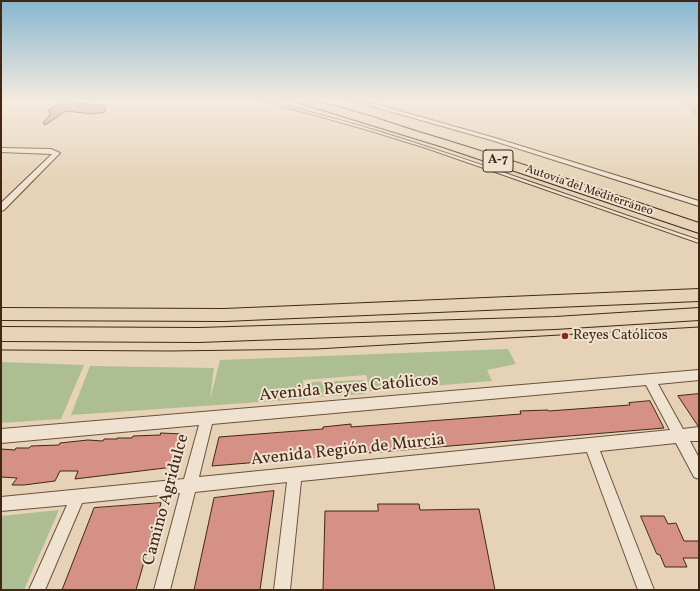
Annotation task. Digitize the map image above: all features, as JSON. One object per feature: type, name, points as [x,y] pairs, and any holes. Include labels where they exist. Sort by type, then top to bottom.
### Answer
[{"type":"highway","name":"Autovía del Mediterráneo","points":[[393,128],[447,144],[699,228]]},
{"type":"highway","name":"Autovía del Mediterráneo","points":[[425,128],[485,145],[699,215]]},
{"type":"main road","points":[[1,314],[224,315],[699,295]]},
{"type":"main road","points":[[1,334],[207,335],[555,323],[699,314]]},
{"type":"street","points":[[455,128],[493,138],[699,204]]},
{"type":"street","points":[[1,150],[51,151],[57,153],[1,208]]},
{"type":"street","name":"Avenida Reyes Católicos","points":[[1,436],[699,375]]},
{"type":"street","points":[[649,380],[699,472]]},
{"type":"street","name":"Camino Agridulce","points":[[162,590],[208,418]]},
{"type":"street","name":"Avenida Región de Murcia","points":[[1,504],[699,434]]},
{"type":"street","points":[[591,445],[646,590]]},
{"type":"street","points":[[282,590],[295,474]]},
{"type":"street","points":[[38,590],[78,496]]},
{"type":"lane","points":[[363,128],[497,170],[699,242]]},
{"type":"green space","points":[[508,349],[516,364],[487,370],[492,381],[370,391],[366,375],[303,380],[305,399],[71,415],[90,366],[214,368],[210,400],[220,360]]},
{"type":"green space","points":[[1,362],[84,365],[61,419],[1,423]]},
{"type":"green space","points":[[364,380],[365,394],[312,397],[311,382]]},
{"type":"green space","points":[[59,510],[24,590],[1,590],[1,516]]},
{"type":"building","points":[[699,394],[699,426],[698,426],[678,396]]},
{"type":"building","points":[[650,401],[664,428],[212,466],[219,437],[323,429],[323,427],[351,424],[351,427],[521,414],[520,411],[549,411],[630,405],[629,403]]},
{"type":"building","points":[[161,433],[182,434],[173,467],[75,479],[78,471],[60,471],[55,481],[24,485],[12,485],[17,478],[1,477],[1,449],[15,450],[16,448],[29,448],[31,446],[59,445],[60,443],[88,440],[103,441],[104,439],[160,435]]},
{"type":"building","points":[[274,491],[260,590],[194,590],[214,498]]},
{"type":"building","points":[[161,503],[136,590],[62,590],[94,508]]},
{"type":"building","points":[[378,504],[419,504],[420,510],[479,509],[495,590],[323,590],[325,511],[378,511]]},
{"type":"building","points":[[641,516],[664,516],[668,524],[676,523],[684,541],[699,541],[699,558],[683,558],[687,567],[665,567],[660,555],[657,554]]},
{"type":"tram line","points":[[1,350],[171,351],[316,349],[699,327]]},
{"type":"place","name":"Reyes Católicos","points":[[565,336]]}]
